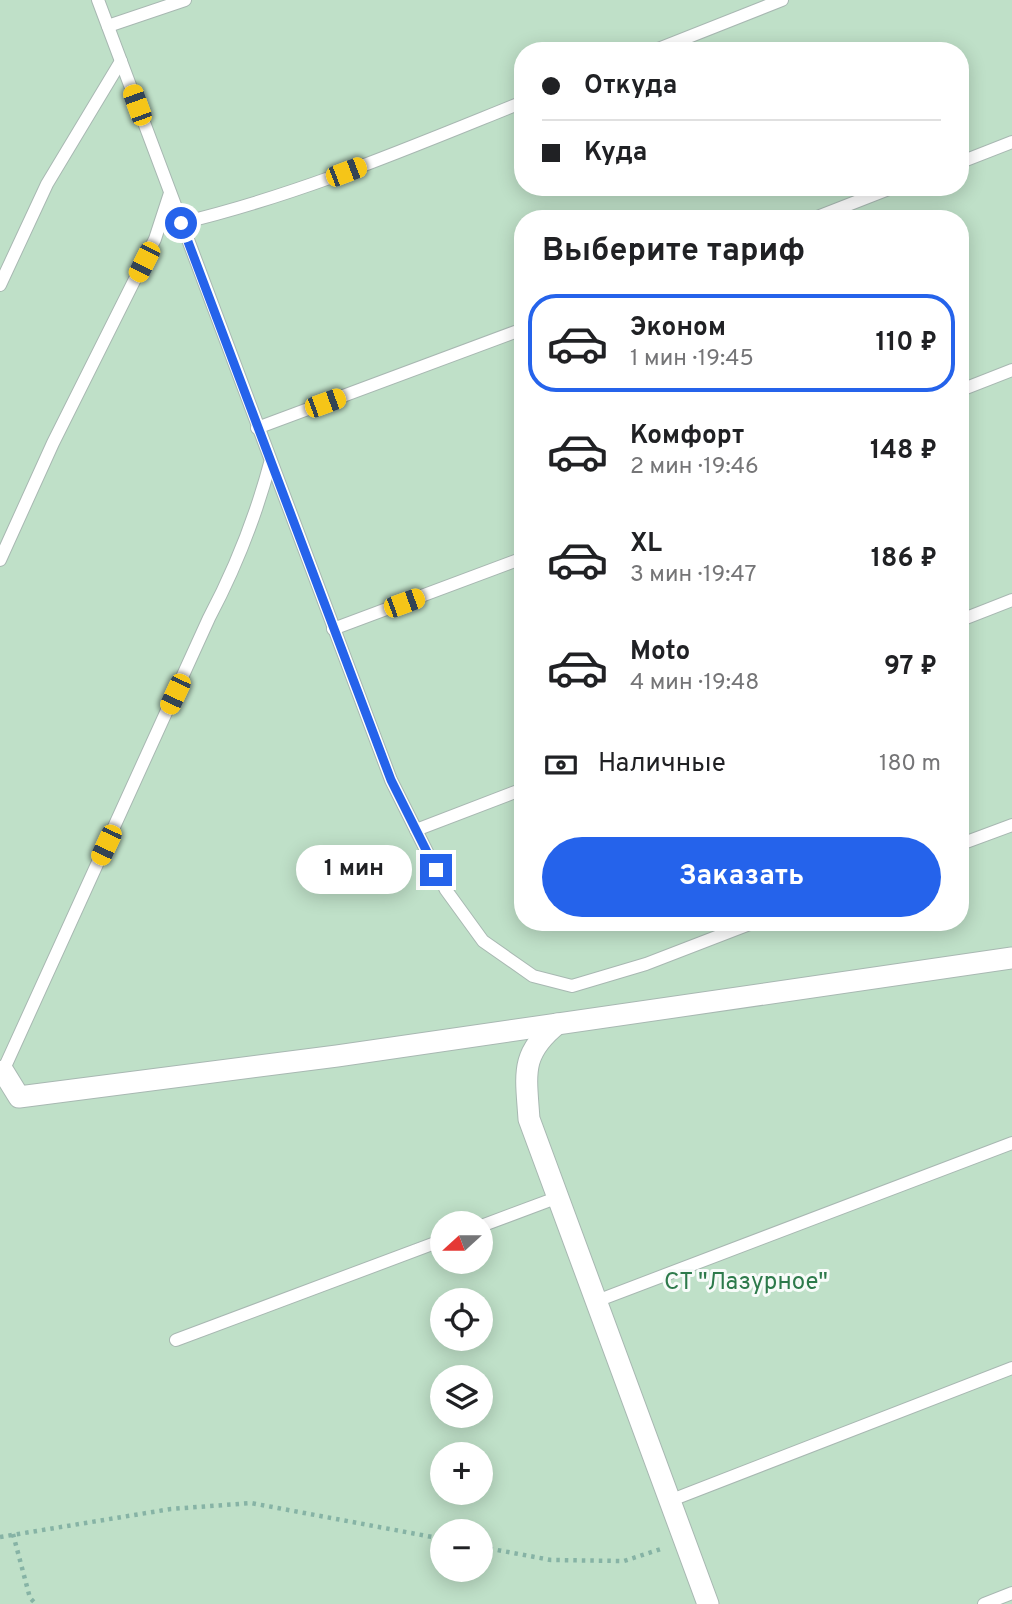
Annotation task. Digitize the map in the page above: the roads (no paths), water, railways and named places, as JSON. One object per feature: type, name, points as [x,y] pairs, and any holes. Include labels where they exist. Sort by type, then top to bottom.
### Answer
[{"type":"street","points":[[2,1072],[19,1097],[557,1024],[1012,958]]},
{"type":"street","points":[[557,1024],[536,1041],[526,1073],[529,1119],[594,1302],[708,1604]]},
{"type":"lane","points":[[98,0],[391,780],[446,890],[483,941],[533,976],[572,986],[646,964],[732,931]]},
{"type":"lane","points":[[108,26],[185,0]]},
{"type":"lane","points":[[676,42],[782,0]]},
{"type":"lane","points":[[0,285],[47,184],[121,61]]},
{"type":"lane","points":[[181,223],[230,211],[346,172],[514,106]]},
{"type":"lane","points":[[969,159],[1012,142]]},
{"type":"lane","points":[[0,560],[53,443],[155,239],[170,193]]},
{"type":"lane","points":[[835,210],[871,196]]},
{"type":"lane","points":[[257,428],[514,332]]},
{"type":"lane","points":[[969,387],[1012,370]]},
{"type":"lane","points":[[2,1072],[209,618],[238,563],[255,519],[271,463]]},
{"type":"lane","points":[[333,629],[514,561]]},
{"type":"lane","points":[[969,617],[1012,600]]},
{"type":"lane","points":[[416,830],[514,792]]},
{"type":"lane","points":[[969,841],[1012,825]]},
{"type":"lane","points":[[594,1302],[1012,1143]]},
{"type":"lane","points":[[494,1221],[556,1198]]},
{"type":"lane","points":[[176,1339],[430,1245]]},
{"type":"lane","points":[[669,1501],[1012,1368]]},
{"type":"lane","points":[[984,1604],[1012,1593]]},
{"type":"park label","name":"СТ \"Лазурное\"","points":[[746,1281]]}]
